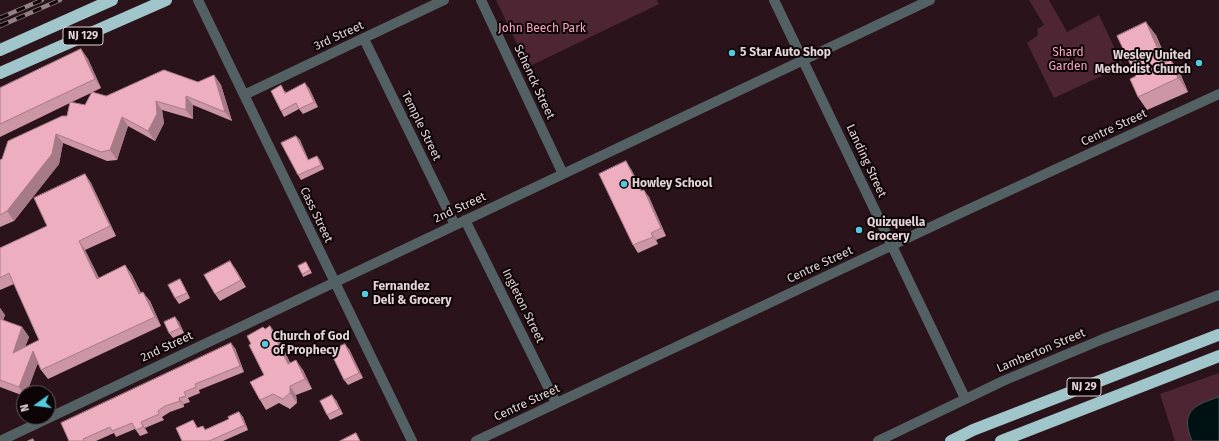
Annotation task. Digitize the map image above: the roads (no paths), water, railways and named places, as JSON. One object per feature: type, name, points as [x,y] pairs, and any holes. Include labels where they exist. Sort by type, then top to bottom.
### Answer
[{"type":"highway","name":"NJ 129","points":[[0,50],[112,0]]},
{"type":"highway","name":"NJ 129","points":[[0,73],[166,0]]},
{"type":"highway","name":"NJ 29","points":[[951,441],[973,430],[1218,335]]},
{"type":"highway","name":"NJ 29","points":[[1001,441],[1219,356]]},
{"type":"highway","points":[[1020,441],[1028,431]]},
{"type":"street","name":"Cass Street","points":[[198,0],[412,441]]},
{"type":"street","name":"3rd Street","points":[[244,95],[444,0]]},
{"type":"street","name":"Schenck Street","points":[[481,0],[563,174]]},
{"type":"street","name":"Landing Street","points":[[774,0],[965,398]]},
{"type":"street","name":"2nd Street","points":[[0,441],[930,0]]},
{"type":"street","name":"Temple Street","points":[[364,39],[455,224]]},
{"type":"street","name":"Centre Street","points":[[476,441],[1219,94]]},
{"type":"street","name":"Ingleton Street","points":[[465,220],[556,403]]},
{"type":"street","name":"Lamberton Street","points":[[878,441],[965,398],[1104,339],[1219,295]]},
{"type":"railway","points":[[0,18],[42,0]]},
{"type":"railway","points":[[0,26],[60,0]]},
{"type":"place","name":"5 Star Auto Shop","points":[[732,53]]},
{"type":"place","name":"Wesley United Methodist Church","points":[[1199,63]]},
{"type":"place","name":"Howley School","points":[[624,184]]},
{"type":"place","name":"Quizquella Grocery","points":[[859,230]]},
{"type":"place","name":"Fernandez Deli & Grocery","points":[[365,294]]},
{"type":"place","name":"Church of God of Prophecy","points":[[265,344]]},
{"type":"park label","name":"John Beech Park","points":[[542,29]]},
{"type":"park label","name":"Shard Garden","points":[[1068,60]]}]
